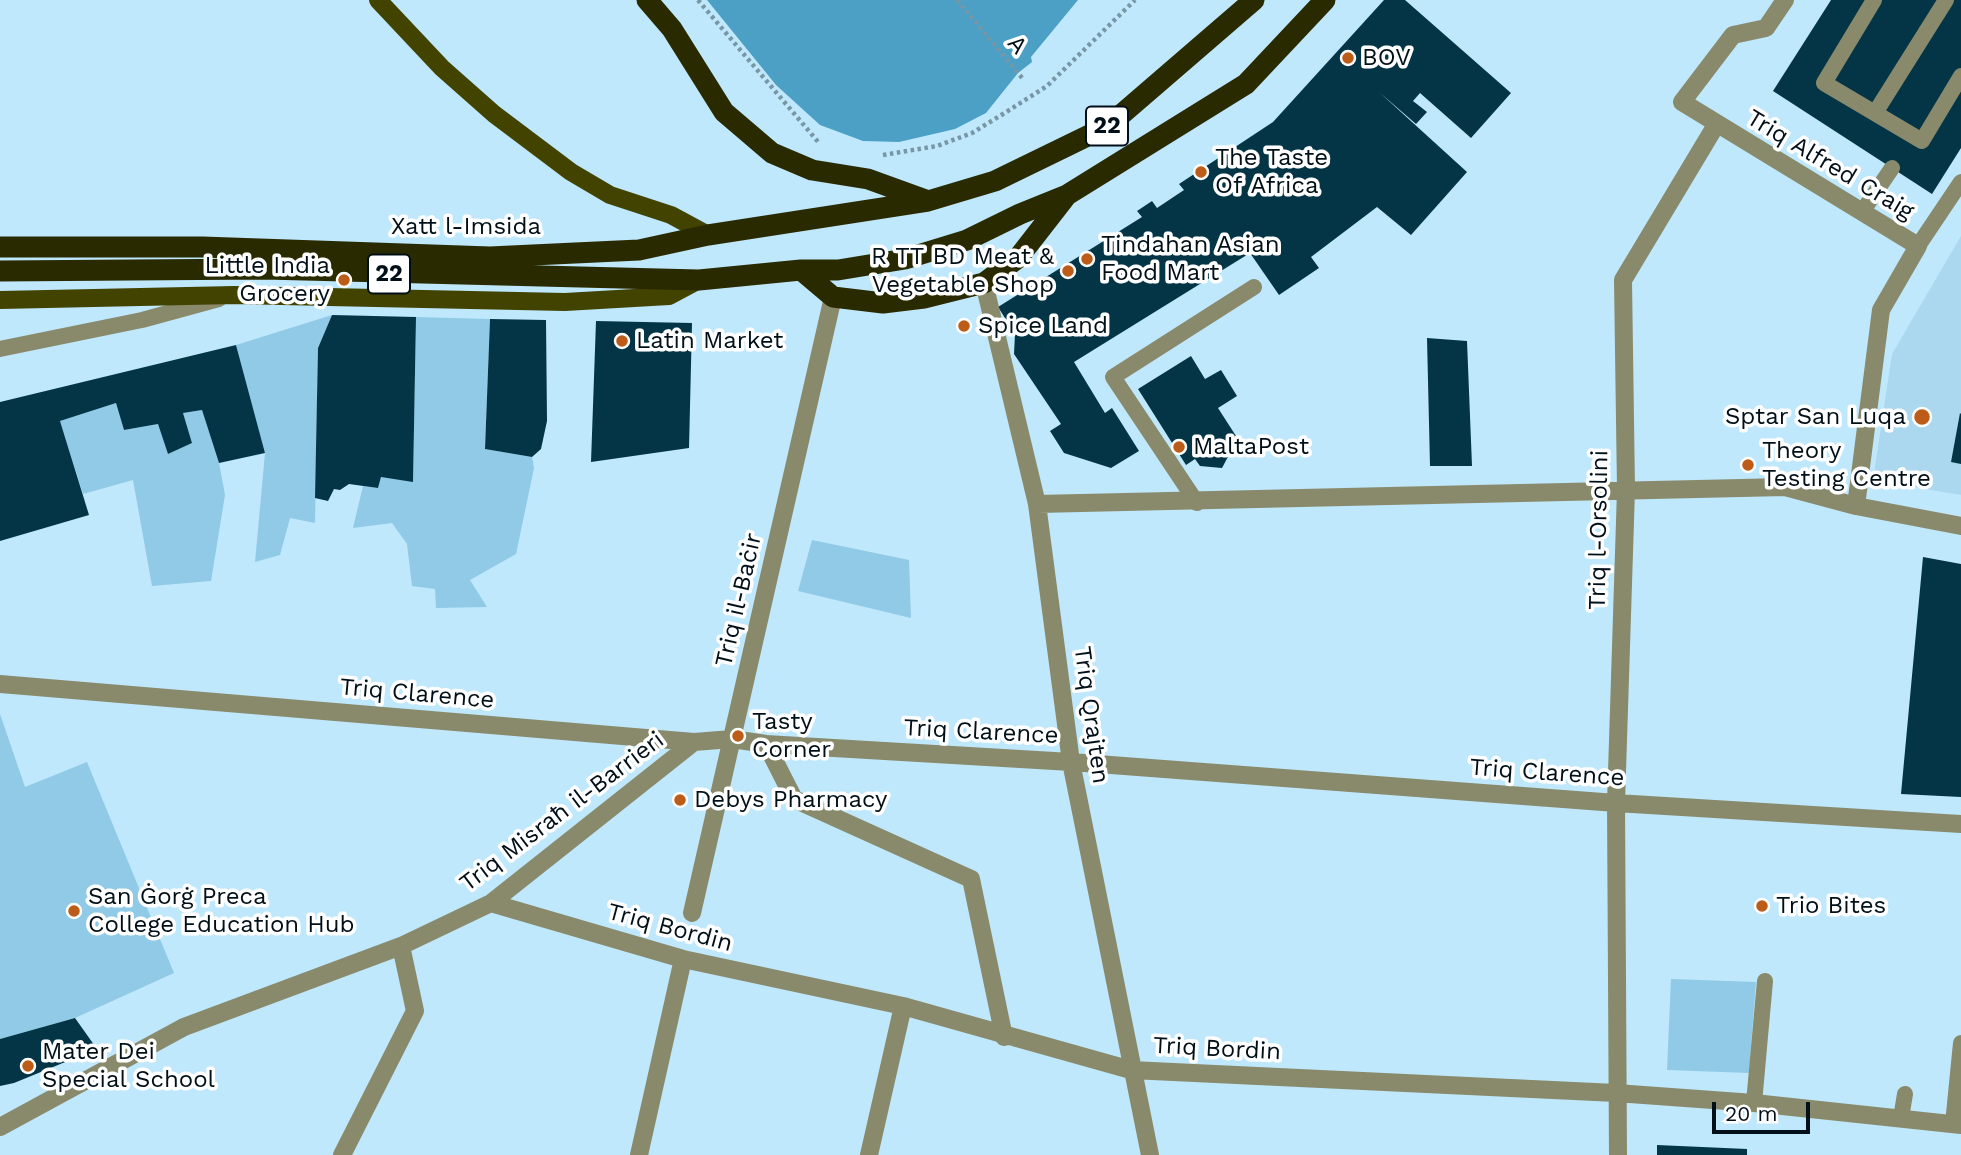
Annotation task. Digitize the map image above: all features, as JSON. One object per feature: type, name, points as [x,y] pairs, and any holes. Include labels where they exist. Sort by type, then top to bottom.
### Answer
[{"type":"highway","points":[[647,0],[672,29],[724,112],[772,153],[812,170],[868,179],[928,201]]},
{"type":"highway","name":"Xatt l-Imsida","points":[[0,247],[202,247],[490,257],[639,250],[708,235],[928,201],[995,181],[1108,126],[1254,0]]},
{"type":"highway","name":"Xatt l-Imsida","points":[[0,271],[265,269],[699,280],[801,270],[838,270],[905,259],[967,240],[1067,195],[1246,84],[1325,0]]},
{"type":"highway","points":[[801,270],[833,297],[883,303],[924,298],[984,283],[1018,258],[1067,195]]},
{"type":"main road","points":[[378,0],[453,77],[494,114],[570,172],[610,195],[671,215],[708,235]]},
{"type":"main road","name":"Xatt l-Imsida","points":[[0,300],[234,295],[565,302],[669,296],[699,280]]},
{"type":"street","points":[[1716,125],[1682,102],[1733,36],[1766,28],[1785,0]]},
{"type":"street","name":"Triq Alfred Craig","points":[[1716,125],[1918,246]]},
{"type":"street","name":"Triq l-Orsolini","points":[[1618,1155],[1616,803],[1626,491],[1623,280],[1716,125]]},
{"type":"street","points":[[1856,506],[1881,310],[1918,246]]},
{"type":"street","name":"Triq Qrajten","points":[[984,283],[1037,504],[1071,762],[1150,1155]]},
{"type":"street","name":"Triq il-Baċir","points":[[692,913],[833,297]]},
{"type":"street","points":[[1037,504],[1197,503],[1785,487],[1856,506],[1961,526]]},
{"type":"street","name":"Triq Clarence","points":[[0,684],[694,742],[732,739],[766,744],[1071,762],[1616,803],[1961,824]]},
{"type":"street","name":"Triq Misraħ il-Barrieri","points":[[0,1127],[184,1027],[401,946],[491,903],[694,742]]},
{"type":"street","points":[[766,744],[794,799],[971,879],[1004,1037]]},
{"type":"street","name":"Triq Bordin","points":[[491,903],[684,959],[903,1006],[1004,1037],[1131,1070],[1616,1093],[1754,1103],[1957,1124]]},
{"type":"street","points":[[342,1155],[415,1011],[401,946]]},
{"type":"street","points":[[639,1155],[684,959]]},
{"type":"street","points":[[869,1155],[903,1006]]},
{"type":"lane","points":[[1874,0],[1824,83],[1922,141],[1961,76]]},
{"type":"lane","points":[[1875,113],[1946,0]]},
{"type":"lane","points":[[1862,212],[1892,168]]},
{"type":"lane","points":[[1918,246],[1961,182]]},
{"type":"lane","points":[[1197,503],[1113,377],[1254,287]]},
{"type":"lane","points":[[0,349],[142,320],[234,295]]},
{"type":"lane","points":[[1754,1103],[1765,981]]},
{"type":"lane","points":[[1957,1124],[1961,1043]]},
{"type":"lane","points":[[1901,1118],[1905,1094]]},
{"type":"path","points":[[698,0],[826,151]]},
{"type":"path","name":"A","points":[[957,0],[1023,79]]},
{"type":"path","points":[[882,156],[937,146],[972,132],[1003,114],[1047,86],[1135,0]]},
{"type":"shaded area","points":[[707,0],[1078,0],[1031,57],[1032,62],[1018,73],[986,113],[955,129],[899,142],[863,141],[820,125],[776,85]]},
{"type":"shaded area","name":"Sptar San Luqa","points":[[1961,236],[1961,495],[1873,480],[1892,354]]},
{"type":"shaded area","points":[[332,315],[318,348],[315,523],[290,518],[280,555],[255,562],[265,453],[236,345]]},
{"type":"shaded area","points":[[416,317],[490,319],[485,449],[532,457],[534,468],[516,554],[470,580],[487,607],[436,608],[435,589],[412,586],[407,544],[392,523],[353,528],[363,486],[378,488],[381,477],[413,481]]},
{"type":"shaded area","points":[[116,403],[124,430],[158,424],[168,454],[192,443],[183,413],[202,410],[219,463],[225,495],[211,581],[152,586],[133,480],[83,494],[60,421]]},
{"type":"shaded area","points":[[812,540],[909,560],[911,618],[798,591]]},
{"type":"shaded area","name":"San Ġorġ Preca College Education Hub","points":[[0,714],[25,787],[87,762],[174,973],[75,1018],[0,1039]]},
{"type":"shaded area","points":[[1671,979],[1756,982],[1749,1073],[1667,1070]]},
{"type":"building","points":[[1384,0],[1405,0],[1511,93],[1471,138],[1420,93],[1413,101],[1427,112],[1416,124],[1379,92],[1467,172],[1411,235],[1377,207],[1311,257],[1319,268],[1279,295],[1250,253],[1074,362],[1105,413],[1112,408],[1139,451],[1111,468],[1064,453],[1050,431],[1061,424],[1014,354],[1015,334],[998,307],[1142,217],[1137,211],[1152,201],[1157,208],[1184,190],[1179,184],[1273,122]]},
{"type":"building","points":[[1831,0],[1961,0],[1961,148],[1932,194],[1773,91]]},
{"type":"building","points":[[332,315],[416,317],[413,482],[381,477],[378,488],[349,484],[340,490],[334,489],[328,501],[315,498],[318,348]]},
{"type":"building","points":[[490,319],[546,320],[547,421],[541,449],[532,457],[485,449]]},
{"type":"building","points":[[596,321],[692,323],[689,448],[591,462]]},
{"type":"building","points":[[1427,338],[1467,341],[1472,466],[1430,466]]},
{"type":"building","points":[[236,345],[265,453],[219,463],[202,410],[183,413],[192,443],[168,454],[158,424],[124,430],[116,403],[60,421],[89,515],[0,541],[0,402]]},
{"type":"building","points":[[1191,356],[1205,379],[1221,370],[1237,396],[1218,408],[1236,436],[1224,443],[1230,453],[1222,468],[1200,466],[1195,459],[1186,465],[1138,389]]},
{"type":"building","points":[[1961,414],[1961,464],[1951,462]]},
{"type":"building","points":[[1923,557],[1961,564],[1961,797],[1901,794]]},
{"type":"building","name":"Mater Dei Special School","points":[[75,1018],[97,1049],[14,1083],[0,1086],[0,1039]]},
{"type":"building","points":[[1657,1145],[1747,1149],[1747,1155],[1657,1155]]},
{"type":"place","name":"BOV","points":[[1348,58]]},
{"type":"place","name":"The Taste Of Africa","points":[[1201,172]]},
{"type":"place","name":"Tindahan Asian Food Mart","points":[[1087,259]]},
{"type":"place","name":"R TT BD Meat & Vegetable Shop","points":[[1068,271]]},
{"type":"place","name":"Little India Grocery","points":[[344,280]]},
{"type":"place","name":"Spice Land","points":[[964,326]]},
{"type":"place","name":"Latin Market","points":[[622,341]]},
{"type":"place","name":"Sptar San Luqa","points":[[1922,417]]},
{"type":"place","name":"MaltaPost","points":[[1179,447]]},
{"type":"place","name":"Theory Testing Centre","points":[[1748,465]]},
{"type":"place","name":"Tasty Corner","points":[[738,736]]},
{"type":"place","name":"Debys Pharmacy","points":[[680,800]]},
{"type":"place","name":"Trio Bites","points":[[1762,906]]},
{"type":"place","name":"San Ġorġ Preca College Education Hub","points":[[74,911]]},
{"type":"place","name":"Mater Dei Special School","points":[[28,1066]]}]
